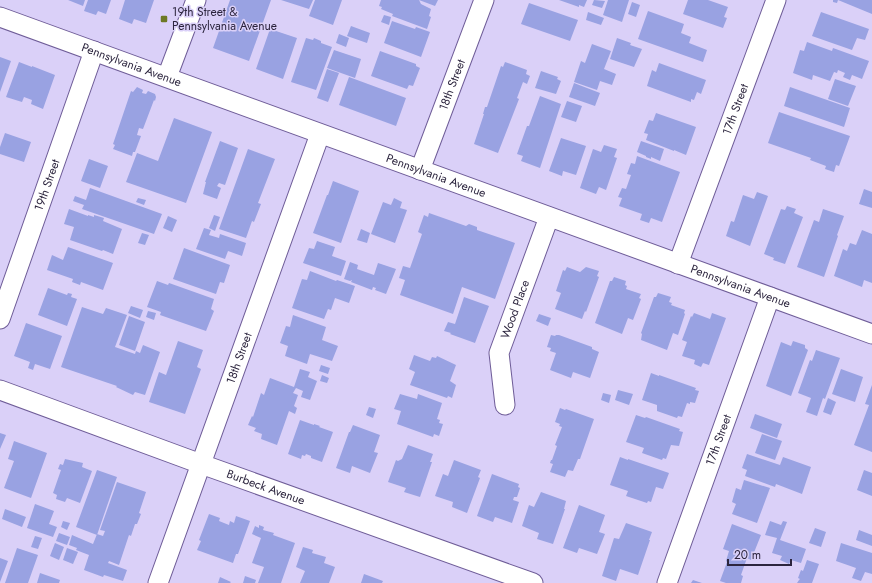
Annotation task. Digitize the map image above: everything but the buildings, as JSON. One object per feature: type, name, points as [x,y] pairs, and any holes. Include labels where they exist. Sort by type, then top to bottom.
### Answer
[{"type":"street","points":[[167,77],[196,0]]},
{"type":"street","name":"18th Street","points":[[420,170],[484,0]]},
{"type":"street","name":"17th Street","points":[[678,264],[776,0]]},
{"type":"street","name":"Pennsylvania Avenue","points":[[0,17],[872,334]]},
{"type":"street","name":"19th Street","points":[[0,319],[94,51]]},
{"type":"street","name":"18th Street","points":[[158,583],[320,134]]},
{"type":"street","name":"Wood Place","points":[[505,405],[499,353],[549,217]]},
{"type":"street","name":"17th Street","points":[[668,583],[770,297]]},
{"type":"street","name":"Burbeck Avenue","points":[[0,390],[532,583]]},
{"type":"place","name":"19th Street & Pennsylvania Avenue","points":[[164,19]]}]
